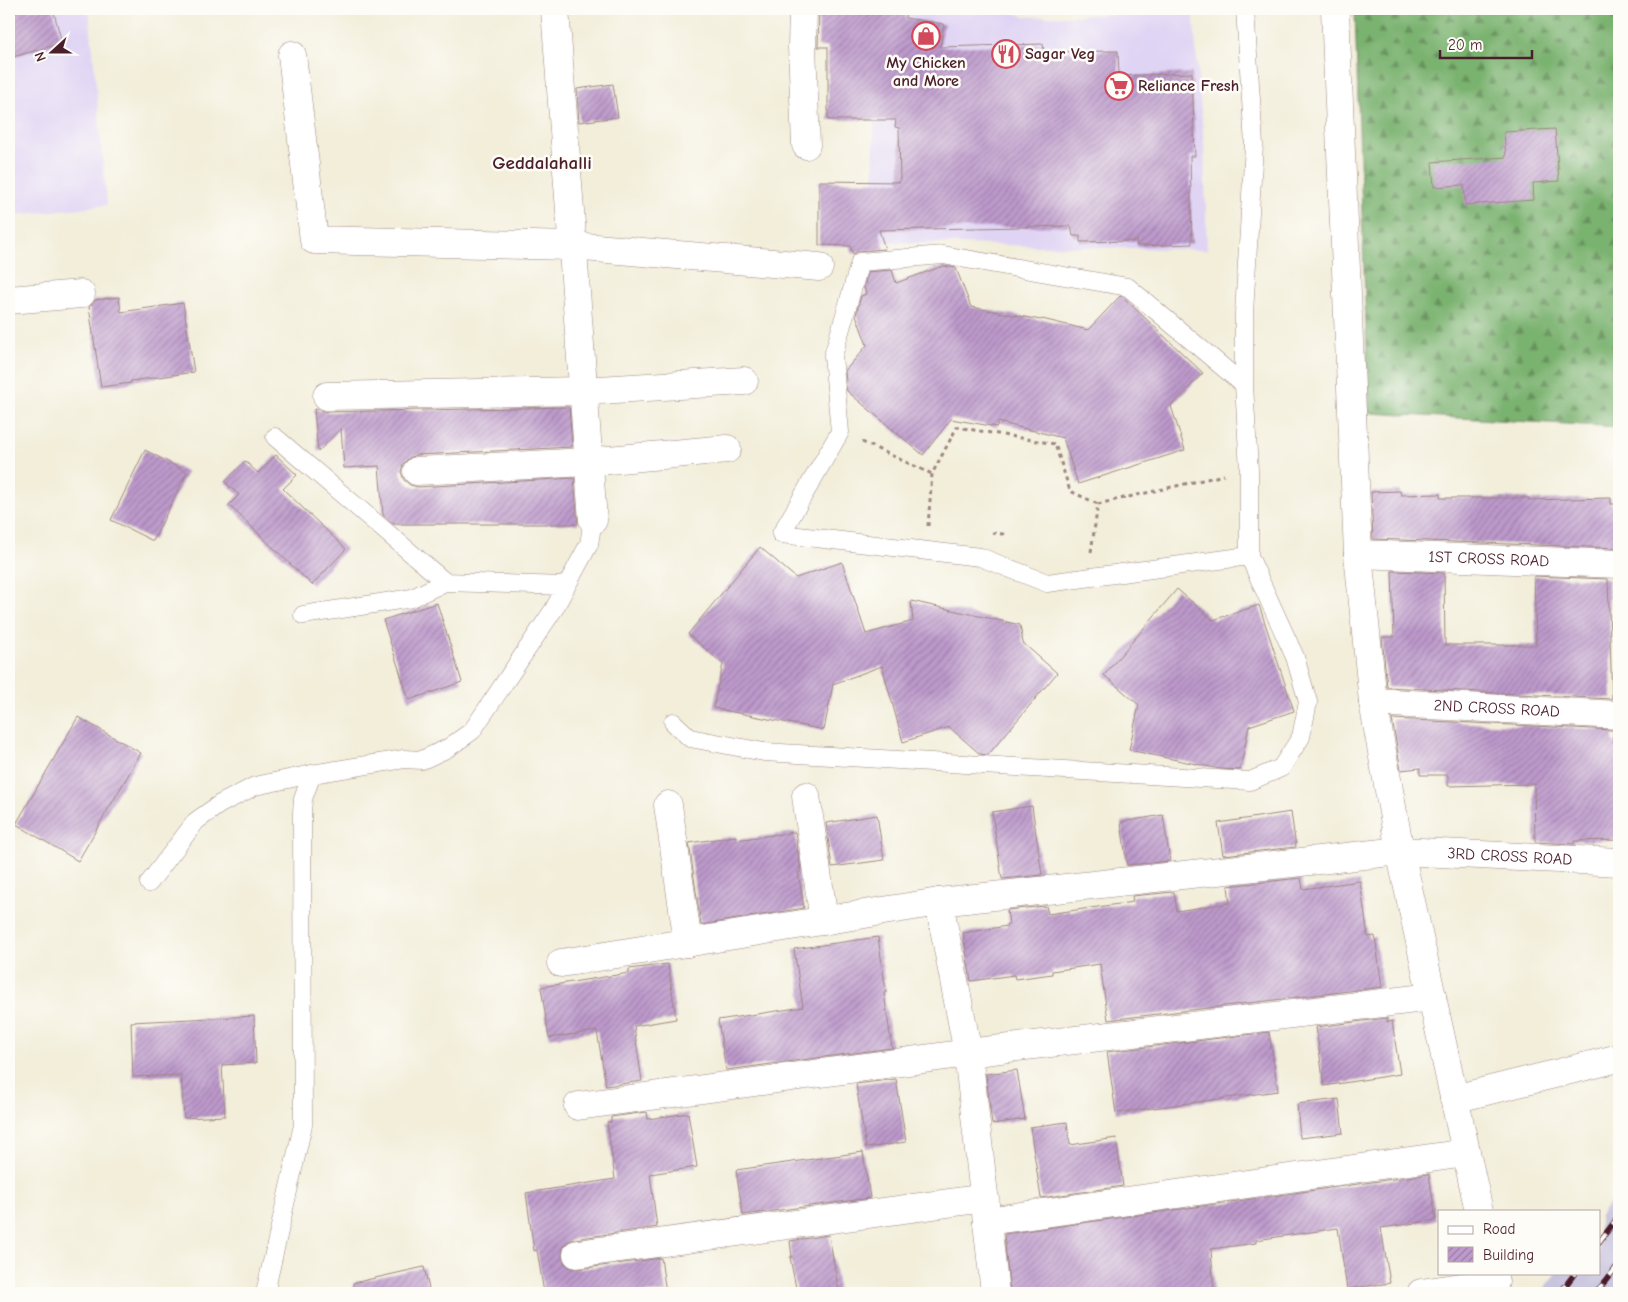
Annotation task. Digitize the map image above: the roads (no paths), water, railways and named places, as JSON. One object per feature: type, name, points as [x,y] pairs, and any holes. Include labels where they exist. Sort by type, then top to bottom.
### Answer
[{"type":"street","points":[[555,9],[592,520]]},
{"type":"street","points":[[803,9],[802,48],[806,145]]},
{"type":"street","points":[[1335,9],[1358,554],[1374,702],[1400,851],[1479,1210]]},
{"type":"street","points":[[292,55],[314,240],[572,246],[819,267]]},
{"type":"street","points":[[9,300],[81,294]]},
{"type":"street","points":[[327,396],[583,392],[744,381]]},
{"type":"street","points":[[417,471],[587,462],[727,449]]},
{"type":"street","name":"1ST CROSS ROAD","points":[[1358,554],[1619,564]]},
{"type":"street","name":"2ND CROSS ROAD","points":[[1374,702],[1619,715]]},
{"type":"street","points":[[806,796],[824,921]]},
{"type":"street","points":[[668,805],[688,943]]},
{"type":"street","name":"3RD CROSS ROAD","points":[[561,963],[938,902],[1400,851],[1619,862]]},
{"type":"street","points":[[938,902],[968,1053],[995,1293]]},
{"type":"street","points":[[578,1106],[968,1053],[1432,997]]},
{"type":"street","points":[[1454,1099],[1619,1058]]},
{"type":"street","points":[[577,1254],[986,1209],[1466,1152]]},
{"type":"street","points":[[1421,1293],[1494,1282],[1493,1274]]},
{"type":"lane","points":[[673,722],[690,738],[764,752],[1250,781],[1281,768],[1301,737],[1308,702],[1295,656],[1249,556],[1250,470],[1244,384],[1244,313],[1254,145],[1245,9]]},
{"type":"lane","points":[[1244,384],[1128,286],[943,255],[860,262],[833,356],[840,432],[781,534],[980,557],[1047,583],[1249,556]]},
{"type":"lane","points":[[275,438],[445,582]]},
{"type":"lane","points":[[149,883],[196,821],[220,804],[255,786],[312,774],[404,759],[422,760],[448,748],[472,731],[554,608],[589,544],[592,520]]},
{"type":"lane","points":[[303,615],[412,598],[445,582],[565,586]]},
{"type":"lane","points":[[265,1293],[303,1125],[302,813],[303,800],[312,774]]},
{"type":"railway","points":[[1600,1241],[1619,1216]]},
{"type":"railway","points":[[1596,1293],[1619,1264]]},
{"type":"railway","points":[[1560,1293],[1574,1274]]},
{"type":"place","name":"My Chicken and More","points":[[926,36]]},
{"type":"place","name":"Sagar Veg","points":[[1006,54]]},
{"type":"place","name":"Reliance Fresh","points":[[1119,86]]},
{"type":"district","name":"Geddalahalli","points":[[542,163]]}]
